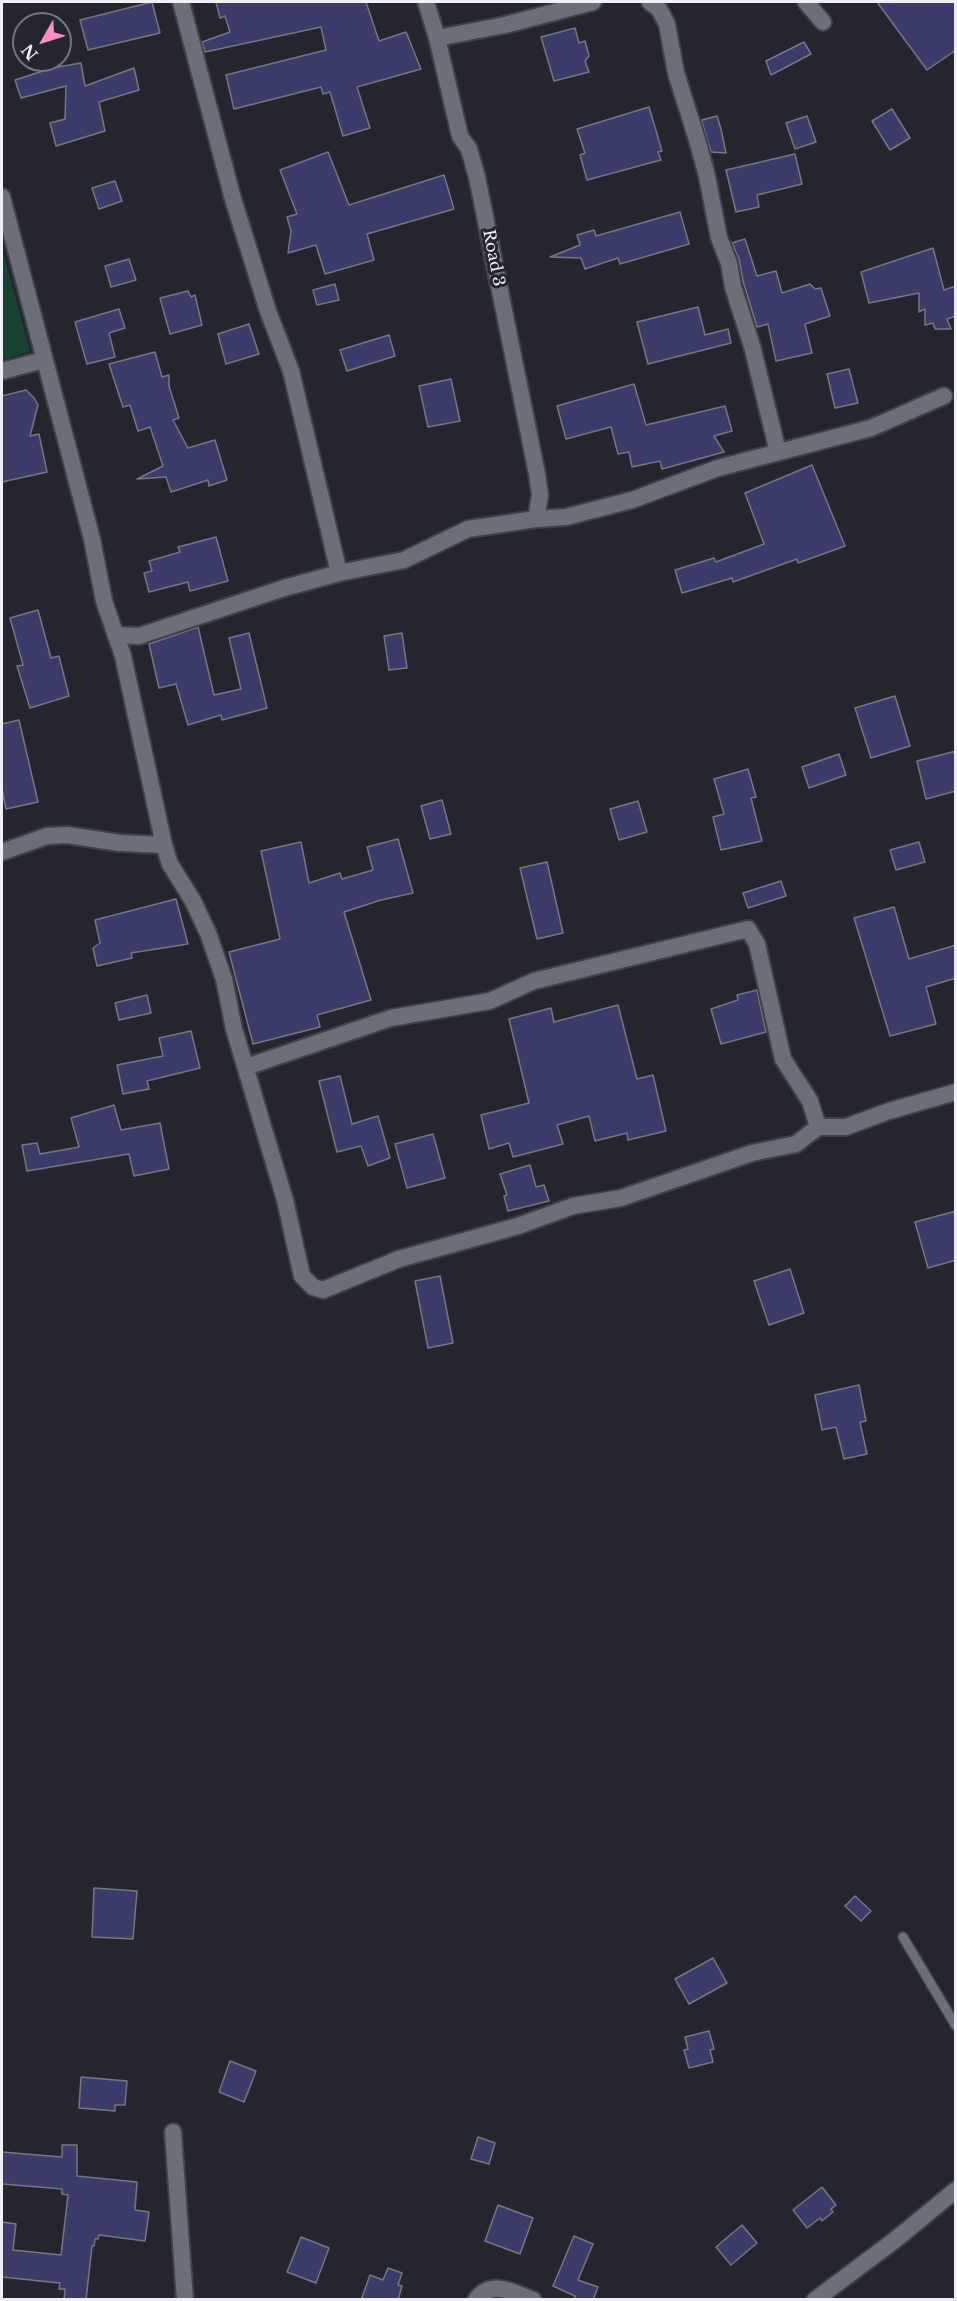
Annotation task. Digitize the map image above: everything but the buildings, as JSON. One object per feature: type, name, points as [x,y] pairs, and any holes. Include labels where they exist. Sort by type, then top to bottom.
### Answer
[{"type":"street","points":[[181,2],[233,199],[268,311],[291,371],[339,573]]},
{"type":"street","name":"Road 3","points":[[426,2],[437,38],[460,136],[469,149],[483,208],[537,474],[540,495],[536,519]]},
{"type":"street","points":[[437,38],[505,25],[593,2]]},
{"type":"street","points":[[650,2],[659,9],[667,24],[676,73],[699,143],[707,176],[718,237],[729,263],[733,287],[752,346],[778,452]]},
{"type":"street","points":[[806,2],[823,22]]},
{"type":"street","points":[[2,197],[92,539],[104,601],[123,656],[164,845],[170,864],[193,900],[208,933],[224,979],[234,1029],[285,1200],[302,1276],[313,1287],[323,1290],[399,1259],[518,1226],[573,1206],[621,1198],[752,1153],[796,1144],[818,1127],[846,1127],[889,1111],[956,1092]]},
{"type":"street","points":[[2,371],[44,360]]},
{"type":"street","points":[[116,635],[139,636],[284,588],[339,573],[404,560],[468,529],[566,517],[632,500],[718,468],[871,428],[944,396]]},
{"type":"street","points":[[123,656],[139,636]]},
{"type":"street","points":[[2,852],[47,836],[164,845]]},
{"type":"street","points":[[246,1067],[391,1018],[490,1001],[534,981],[748,929],[757,944],[783,1059],[810,1101],[818,1127]]},
{"type":"street","points":[[173,2132],[185,2300]]},
{"type":"street","points":[[815,2300],[895,2240],[956,2190]]},
{"type":"street","points":[[476,2300],[487,2290],[501,2288],[533,2300]]},
{"type":"lane","points":[[903,1937],[956,2026]]},
{"type":"green space","points":[[2,249],[30,351],[2,360]]}]
